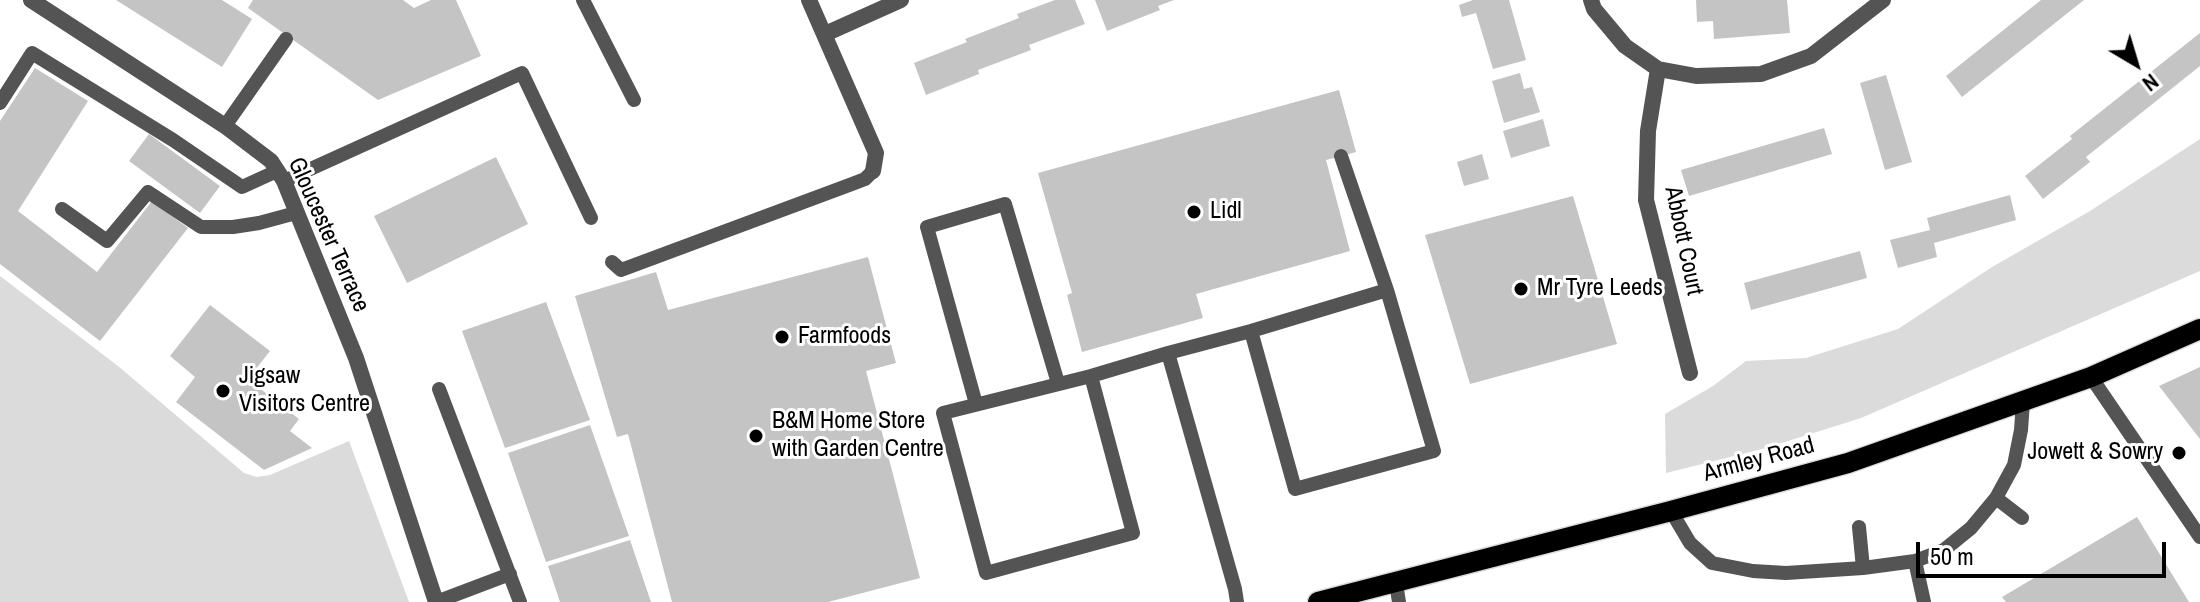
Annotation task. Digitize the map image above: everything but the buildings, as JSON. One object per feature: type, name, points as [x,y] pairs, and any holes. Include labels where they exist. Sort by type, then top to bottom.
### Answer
[{"type":"main road","name":"Armley Road","points":[[1318,602],[1398,593],[1671,511],[1848,463],[2091,377],[2200,329]]},
{"type":"street","name":"Gloucester Terrace","points":[[31,0],[225,126],[271,161],[296,213],[372,402],[436,602]]},
{"type":"street","points":[[809,0],[876,153],[873,171]]},
{"type":"street","points":[[825,34],[901,0]]},
{"type":"street","points":[[1591,0],[1594,9],[1625,46],[1658,69],[1696,76],[1761,74],[1811,56],[1883,0]]},
{"type":"street","name":"Abbott Court","points":[[1658,69],[1648,131],[1646,200],[1690,373]]},
{"type":"lane","points":[[583,0],[634,100]]},
{"type":"lane","points":[[225,126],[286,39]]},
{"type":"lane","points":[[0,103],[32,53],[173,140],[242,187],[280,176],[522,73],[591,218]]},
{"type":"lane","points":[[1251,331],[1295,489],[1434,451],[1387,290],[1341,156]]},
{"type":"lane","points":[[612,262],[621,270],[865,179],[873,171]]},
{"type":"lane","points":[[62,209],[107,241],[148,192],[201,227],[233,227],[296,213]]},
{"type":"lane","points":[[976,404],[927,227],[1005,204],[1058,383]]},
{"type":"lane","points":[[1091,376],[1133,533],[986,573],[943,413],[1091,376],[1387,290]]},
{"type":"lane","points":[[1168,353],[1237,602]]},
{"type":"lane","points":[[2091,377],[2200,537]]},
{"type":"lane","points":[[439,389],[520,602]]},
{"type":"lane","points":[[1671,511],[1690,543],[1712,563],[1753,571],[1786,573],[1915,561],[1944,550],[1971,528],[1996,498],[2014,465],[2023,402]]},
{"type":"lane","points":[[1996,498],[2022,518]]},
{"type":"lane","points":[[1859,527],[1863,568]]},
{"type":"lane","points":[[1915,561],[1924,602]]},
{"type":"lane","points":[[436,602],[510,574]]},
{"type":"shaded area","points":[[2200,139],[2200,271],[1861,418],[1766,448],[1666,473],[1665,414],[1713,386],[1746,361],[1806,358],[1898,329],[1992,267],[2090,211]]},
{"type":"shaded area","points":[[0,276],[118,366],[244,473],[257,477],[270,475],[349,441],[409,602],[0,602]]},
{"type":"place","name":"Lidl","points":[[1194,212]]},
{"type":"place","name":"Mr Tyre Leeds","points":[[1521,289]]},
{"type":"place","name":"Farmfoods","points":[[782,337]]},
{"type":"place","name":"Jigsaw Visitors Centre","points":[[223,391]]},
{"type":"place","name":"B&M Home Store with Garden Centre","points":[[756,436]]},
{"type":"place","name":"Jowett & Sowry","points":[[2179,453]]}]
